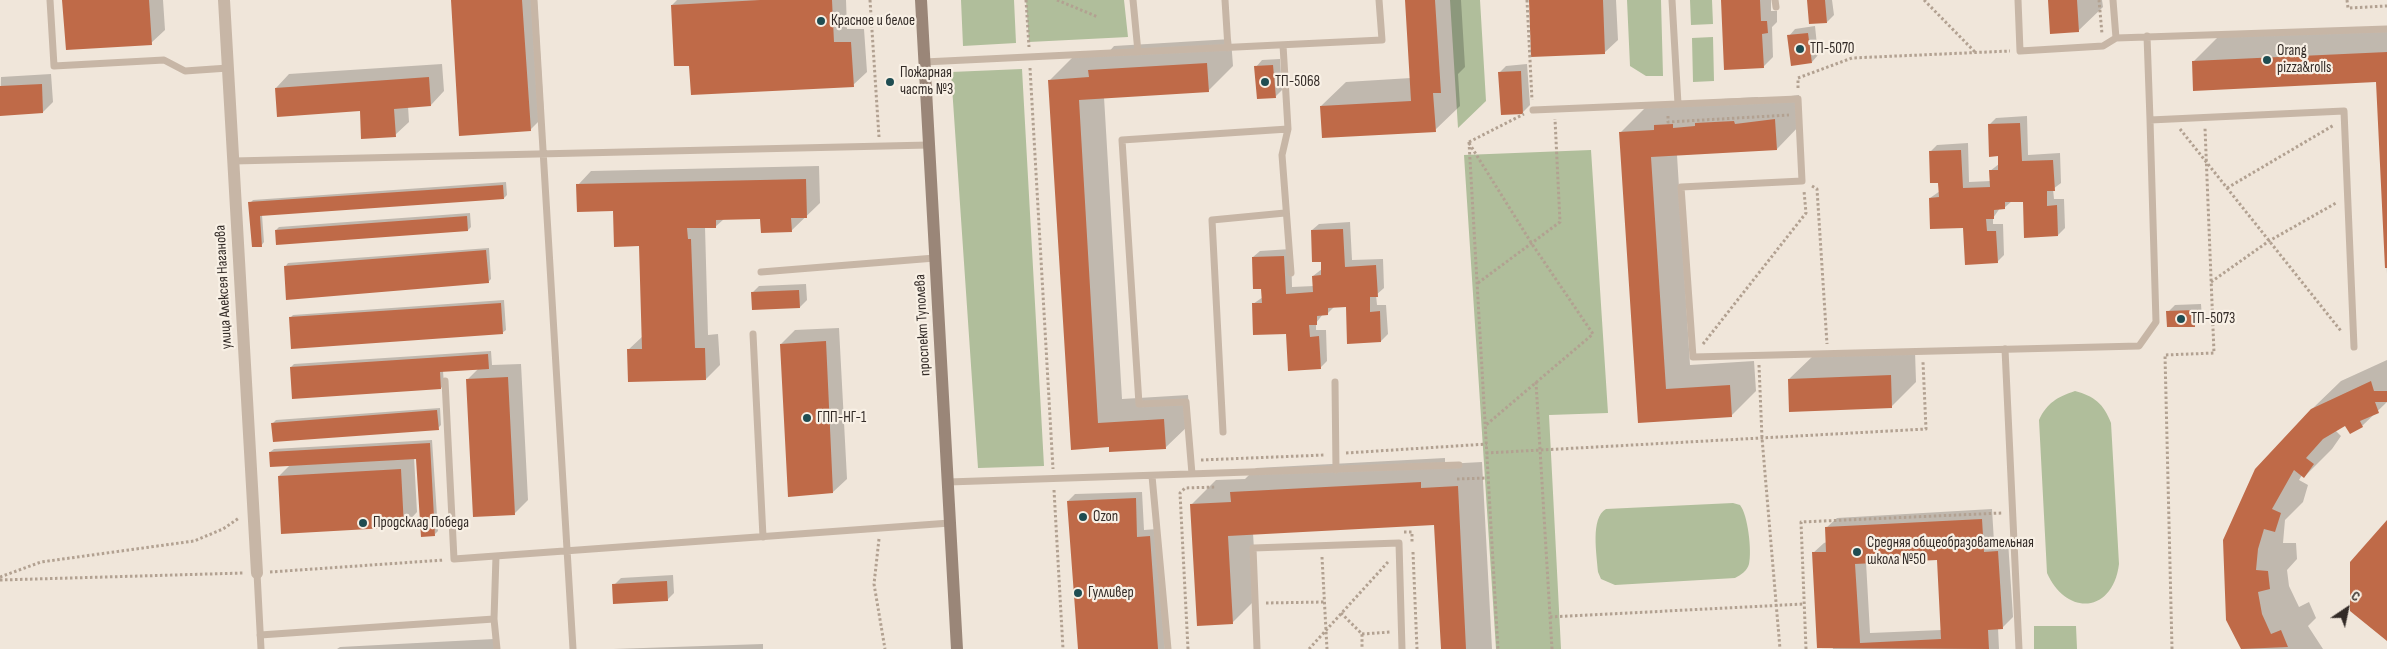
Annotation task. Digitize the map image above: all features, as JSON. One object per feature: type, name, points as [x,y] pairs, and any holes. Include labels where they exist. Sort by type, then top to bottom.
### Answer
[{"type":"main road","name":"проспект Туполева","points":[[920,0],[957,649]]},
{"type":"street","name":"улица Алексея Наганова","points":[[224,0],[257,573]]},
{"type":"lane","points":[[50,0],[54,66],[164,60],[185,70],[228,68]]},
{"type":"lane","points":[[534,0],[573,649]]},
{"type":"lane","points":[[1133,0],[1138,52]]},
{"type":"lane","points":[[1225,0],[1228,48]]},
{"type":"lane","points":[[924,62],[1382,40],[1379,0]]},
{"type":"lane","points":[[1672,0],[1678,104]]},
{"type":"lane","points":[[2018,0],[2020,51],[2102,46],[2116,38],[2147,36],[2387,29]]},
{"type":"lane","points":[[2113,0],[2116,38]]},
{"type":"lane","points":[[1533,110],[1798,99],[1802,181],[1681,188],[1693,357],[2139,346],[2156,322],[2147,36]]},
{"type":"lane","points":[[1284,45],[1288,129],[1282,155],[1291,273]]},
{"type":"lane","points":[[2150,120],[2344,111],[2354,347]]},
{"type":"lane","points":[[1192,474],[1186,402],[1139,404],[1122,140],[1288,129]]},
{"type":"lane","points":[[233,160],[929,145]]},
{"type":"lane","points":[[1223,432],[1212,220],[1285,213]]},
{"type":"lane","points":[[761,272],[935,258]]},
{"type":"lane","points":[[753,334],[763,537]]},
{"type":"lane","points":[[2005,350],[2020,649]]},
{"type":"lane","points":[[445,381],[454,559],[950,523]]},
{"type":"lane","points":[[1335,382],[1336,470]]},
{"type":"lane","points":[[948,482],[1459,465]]},
{"type":"lane","points":[[1152,476],[1168,649]]},
{"type":"lane","points":[[1257,649],[1253,548],[1399,543],[1402,649]]},
{"type":"lane","points":[[496,556],[494,618],[497,649]]},
{"type":"lane","points":[[257,573],[261,649]]},
{"type":"lane","points":[[260,634],[494,618]]},
{"type":"path","points":[[870,0],[880,147]]},
{"type":"path","points":[[1026,0],[1063,649]]},
{"type":"path","points":[[1058,0],[1098,17]]},
{"type":"path","points":[[1469,142],[1533,110],[1527,0]]},
{"type":"path","points":[[1924,0],[1976,53]]},
{"type":"path","points":[[2099,0],[2102,43]]},
{"type":"path","points":[[2347,0],[2348,8],[2387,6]]},
{"type":"path","points":[[1798,99],[1798,78],[1852,58],[2020,51]]},
{"type":"path","points":[[1477,284],[1560,222],[1554,109]]},
{"type":"path","points":[[2172,119],[2354,347]]},
{"type":"path","points":[[2227,188],[2342,121]]},
{"type":"path","points":[[2172,649],[2165,355],[2214,353],[2204,126]]},
{"type":"path","points":[[1469,142],[1532,244],[1593,334],[1486,425]]},
{"type":"path","points":[[1469,142],[1498,649]]},
{"type":"path","points":[[1802,181],[1817,190],[1828,353]]},
{"type":"path","points":[[1693,357],[1806,213],[1802,181]]},
{"type":"path","points":[[2211,283],[2269,241],[2336,203]]},
{"type":"path","points":[[1486,453],[1926,429],[1922,351]]},
{"type":"path","points":[[1758,355],[1762,438],[1780,649]]},
{"type":"path","points":[[1536,381],[1552,649]]},
{"type":"path","points":[[1448,479],[1487,478]]},
{"type":"path","points":[[1188,649],[1180,493],[1185,488],[1226,486]]},
{"type":"path","points":[[0,578],[41,562],[203,539],[223,529],[253,508]]},
{"type":"path","points":[[1806,649],[1801,522],[2013,512]]},
{"type":"path","points":[[880,528],[874,584],[885,649]]},
{"type":"path","points":[[1403,532],[1412,532]]},
{"type":"path","points":[[1309,649],[1412,532]]},
{"type":"path","points":[[1412,532],[1418,649]]},
{"type":"path","points":[[1321,546],[1326,649]]},
{"type":"path","points":[[0,578],[257,573],[454,559]]},
{"type":"path","points":[[1255,604],[1324,602]]},
{"type":"path","points":[[1550,617],[1804,604]]},
{"type":"path","points":[[1341,613],[1362,634],[1362,649]]},
{"type":"green space","points":[[961,0],[1014,0],[1016,43],[963,46]]},
{"type":"green space","points":[[1026,0],[1124,0],[1128,37],[1029,42]]},
{"type":"green space","points":[[1450,0],[1480,0],[1486,101],[1458,128]]},
{"type":"green space","points":[[1627,0],[1661,0],[1663,76],[1646,76],[1630,66]]},
{"type":"green space","points":[[1690,0],[1712,0],[1713,24],[1691,25]]},
{"type":"green space","points":[[1713,37],[1714,81],[1693,82],[1692,38]]},
{"type":"green space","points":[[1022,69],[1044,466],[978,468],[951,72]]},
{"type":"green space","points":[[1591,150],[1608,413],[1549,415],[1561,649],[1496,649],[1464,155]]},
{"type":"green space","points":[[2075,391],[2088,395],[2098,402],[2111,423],[2119,564],[2115,580],[2108,592],[2099,600],[2088,603],[2077,602],[2066,597],[2056,587],[2047,573],[2039,420],[2045,409],[2053,401]]},
{"type":"green space","points":[[1733,503],[1740,505],[1743,510],[1750,542],[1749,564],[1745,571],[1737,577],[1615,585],[1601,579],[1598,572],[1596,528],[1601,514],[1606,509]]},
{"type":"green space","points":[[2034,626],[2076,626],[2077,649],[2034,649]]},
{"type":"building","points":[[62,0],[149,0],[152,45],[66,50]]},
{"type":"building","points":[[451,0],[522,0],[531,131],[459,136]]},
{"type":"building","points":[[760,0],[832,0],[834,42],[851,42],[854,87],[691,95],[689,66],[674,66],[671,5]]},
{"type":"building","points":[[1405,0],[1435,0],[1441,93],[1433,93],[1436,132],[1322,138],[1320,106],[1411,101]]},
{"type":"building","points":[[1529,0],[1603,0],[1605,54],[1531,57]]},
{"type":"building","points":[[1721,0],[1760,0],[1761,21],[1767,21],[1768,33],[1762,34],[1764,68],[1724,70]]},
{"type":"building","points":[[1807,0],[1825,0],[1827,23],[1809,24]]},
{"type":"building","points":[[2048,0],[2077,0],[2079,32],[2050,34]]},
{"type":"building","name":"ТП-5070","points":[[1808,33],[1812,63],[1791,66],[1787,35]]},
{"type":"building","points":[[2387,52],[2387,268],[2385,268],[2376,82],[2193,91],[2192,61]]},
{"type":"building","points":[[1207,63],[1209,92],[1079,100],[1098,423],[1164,419],[1166,449],[1109,452],[1109,447],[1071,450],[1048,80],[1089,77],[1088,70]]},
{"type":"building","name":"ТП-5068","points":[[1273,65],[1276,98],[1257,99],[1254,66]]},
{"type":"building","points":[[1521,71],[1523,114],[1501,115],[1498,72]]},
{"type":"building","points":[[429,77],[431,106],[394,109],[396,137],[361,139],[360,111],[277,117],[275,88]]},
{"type":"building","points":[[42,84],[43,113],[0,116],[0,86]]},
{"type":"building","points":[[1775,119],[1777,150],[1651,157],[1666,389],[1730,385],[1732,417],[1638,423],[1619,132],[1654,130],[1654,125],[1673,124],[1673,128],[1695,126],[1695,123],[1734,121],[1735,124]]},
{"type":"building","points":[[2020,123],[2022,161],[2053,160],[2055,191],[2047,191],[2047,206],[2057,205],[2058,236],[2024,238],[2023,202],[2005,202],[2005,209],[1994,210],[1994,219],[1986,219],[1987,231],[1996,231],[1998,263],[1965,265],[1963,228],[1930,229],[1929,198],[1939,197],[1938,183],[1930,183],[1929,151],[1961,150],[1963,188],[1990,187],[1989,170],[1998,170],[1998,156],[1989,157],[1988,124]]},
{"type":"building","points":[[806,179],[807,218],[791,218],[792,232],[761,233],[760,219],[716,220],[716,228],[687,228],[688,239],[691,239],[695,348],[705,348],[706,380],[628,382],[627,349],[642,349],[639,246],[614,247],[613,211],[577,212],[576,184]]},
{"type":"building","points":[[503,185],[504,199],[260,216],[262,247],[252,247],[248,202]]},
{"type":"building","points":[[467,216],[468,231],[276,245],[275,230]]},
{"type":"building","points":[[1343,229],[1345,267],[1376,265],[1378,297],[1370,297],[1370,312],[1380,311],[1381,342],[1347,344],[1346,307],[1328,308],[1328,315],[1317,316],[1317,325],[1309,325],[1310,337],[1319,336],[1321,369],[1288,371],[1286,334],[1253,335],[1252,303],[1262,303],[1261,289],[1253,289],[1252,257],[1284,256],[1286,294],[1313,292],[1312,276],[1321,275],[1321,262],[1312,262],[1311,230]]},
{"type":"building","points":[[486,250],[489,283],[286,300],[284,266]]},
{"type":"building","points":[[799,290],[800,308],[752,310],[751,292]]},
{"type":"building","points":[[501,303],[503,334],[291,349],[289,317]]},
{"type":"building","name":"ТП-5073","points":[[2195,310],[2195,327],[2167,327],[2166,311]]},
{"type":"building","name":"ГПП-НГ-1","points":[[826,341],[833,493],[788,497],[780,344]]},
{"type":"building","points":[[488,354],[489,369],[440,372],[441,389],[292,399],[290,367]]},
{"type":"building","points":[[1891,375],[1892,408],[1789,412],[1788,379]]},
{"type":"building","points":[[508,377],[515,515],[473,517],[466,379]]},
{"type":"building","points":[[2371,381],[2374,391],[2387,391],[2387,402],[2375,402],[2379,413],[2360,421],[2363,427],[2350,434],[2345,426],[2323,439],[2306,458],[2314,464],[2304,478],[2294,470],[2272,509],[2281,513],[2275,532],[2264,529],[2258,549],[2256,570],[2268,571],[2270,589],[2258,592],[2262,614],[2271,634],[2281,630],[2288,647],[2241,649],[2226,620],[2223,540],[2255,469],[2311,409]]},
{"type":"building","points":[[437,410],[439,430],[273,442],[271,423]]},
{"type":"building","points":[[430,443],[435,536],[421,537],[416,459],[270,467],[269,452]]},
{"type":"building","points":[[401,469],[404,527],[281,534],[278,476]]},
{"type":"building","points":[[1421,482],[1421,488],[1458,486],[1466,649],[1441,649],[1434,525],[1228,536],[1233,624],[1197,626],[1190,504],[1231,502],[1230,492]]},
{"type":"building","points":[[1136,498],[1137,537],[1150,536],[1158,649],[1078,649],[1067,501]]},
{"type":"building","points":[[1982,519],[1984,552],[1998,551],[2003,629],[1988,630],[1989,649],[1817,648],[1812,552],[1826,552],[1825,527]],"holes":[[[1937,560],[1941,639],[1860,643],[1855,564]]]},
{"type":"building","points":[[2387,520],[2387,641],[2350,611],[2350,562]]},
{"type":"building","points":[[667,581],[668,601],[613,604],[612,584]]},
{"type":"place","name":"Красное и белое","points":[[821,21]]},
{"type":"place","name":"ТП-5070","points":[[1800,49]]},
{"type":"place","name":"Orang pizza&rolls","points":[[2267,60]]},
{"type":"place","name":"Пожарная часть №3","points":[[890,82]]},
{"type":"place","name":"ТП-5068","points":[[1265,82]]},
{"type":"place","name":"ТП-5073","points":[[2181,319]]},
{"type":"place","name":"ГПП-НГ-1","points":[[807,418]]},
{"type":"place","name":"Ozon","points":[[1083,517]]},
{"type":"place","name":"Продсклад Победа","points":[[363,523]]},
{"type":"place","name":"Средняя общеобразовательная школа №50","points":[[1857,552]]},
{"type":"place","name":"Гулливер","points":[[1078,593]]}]
